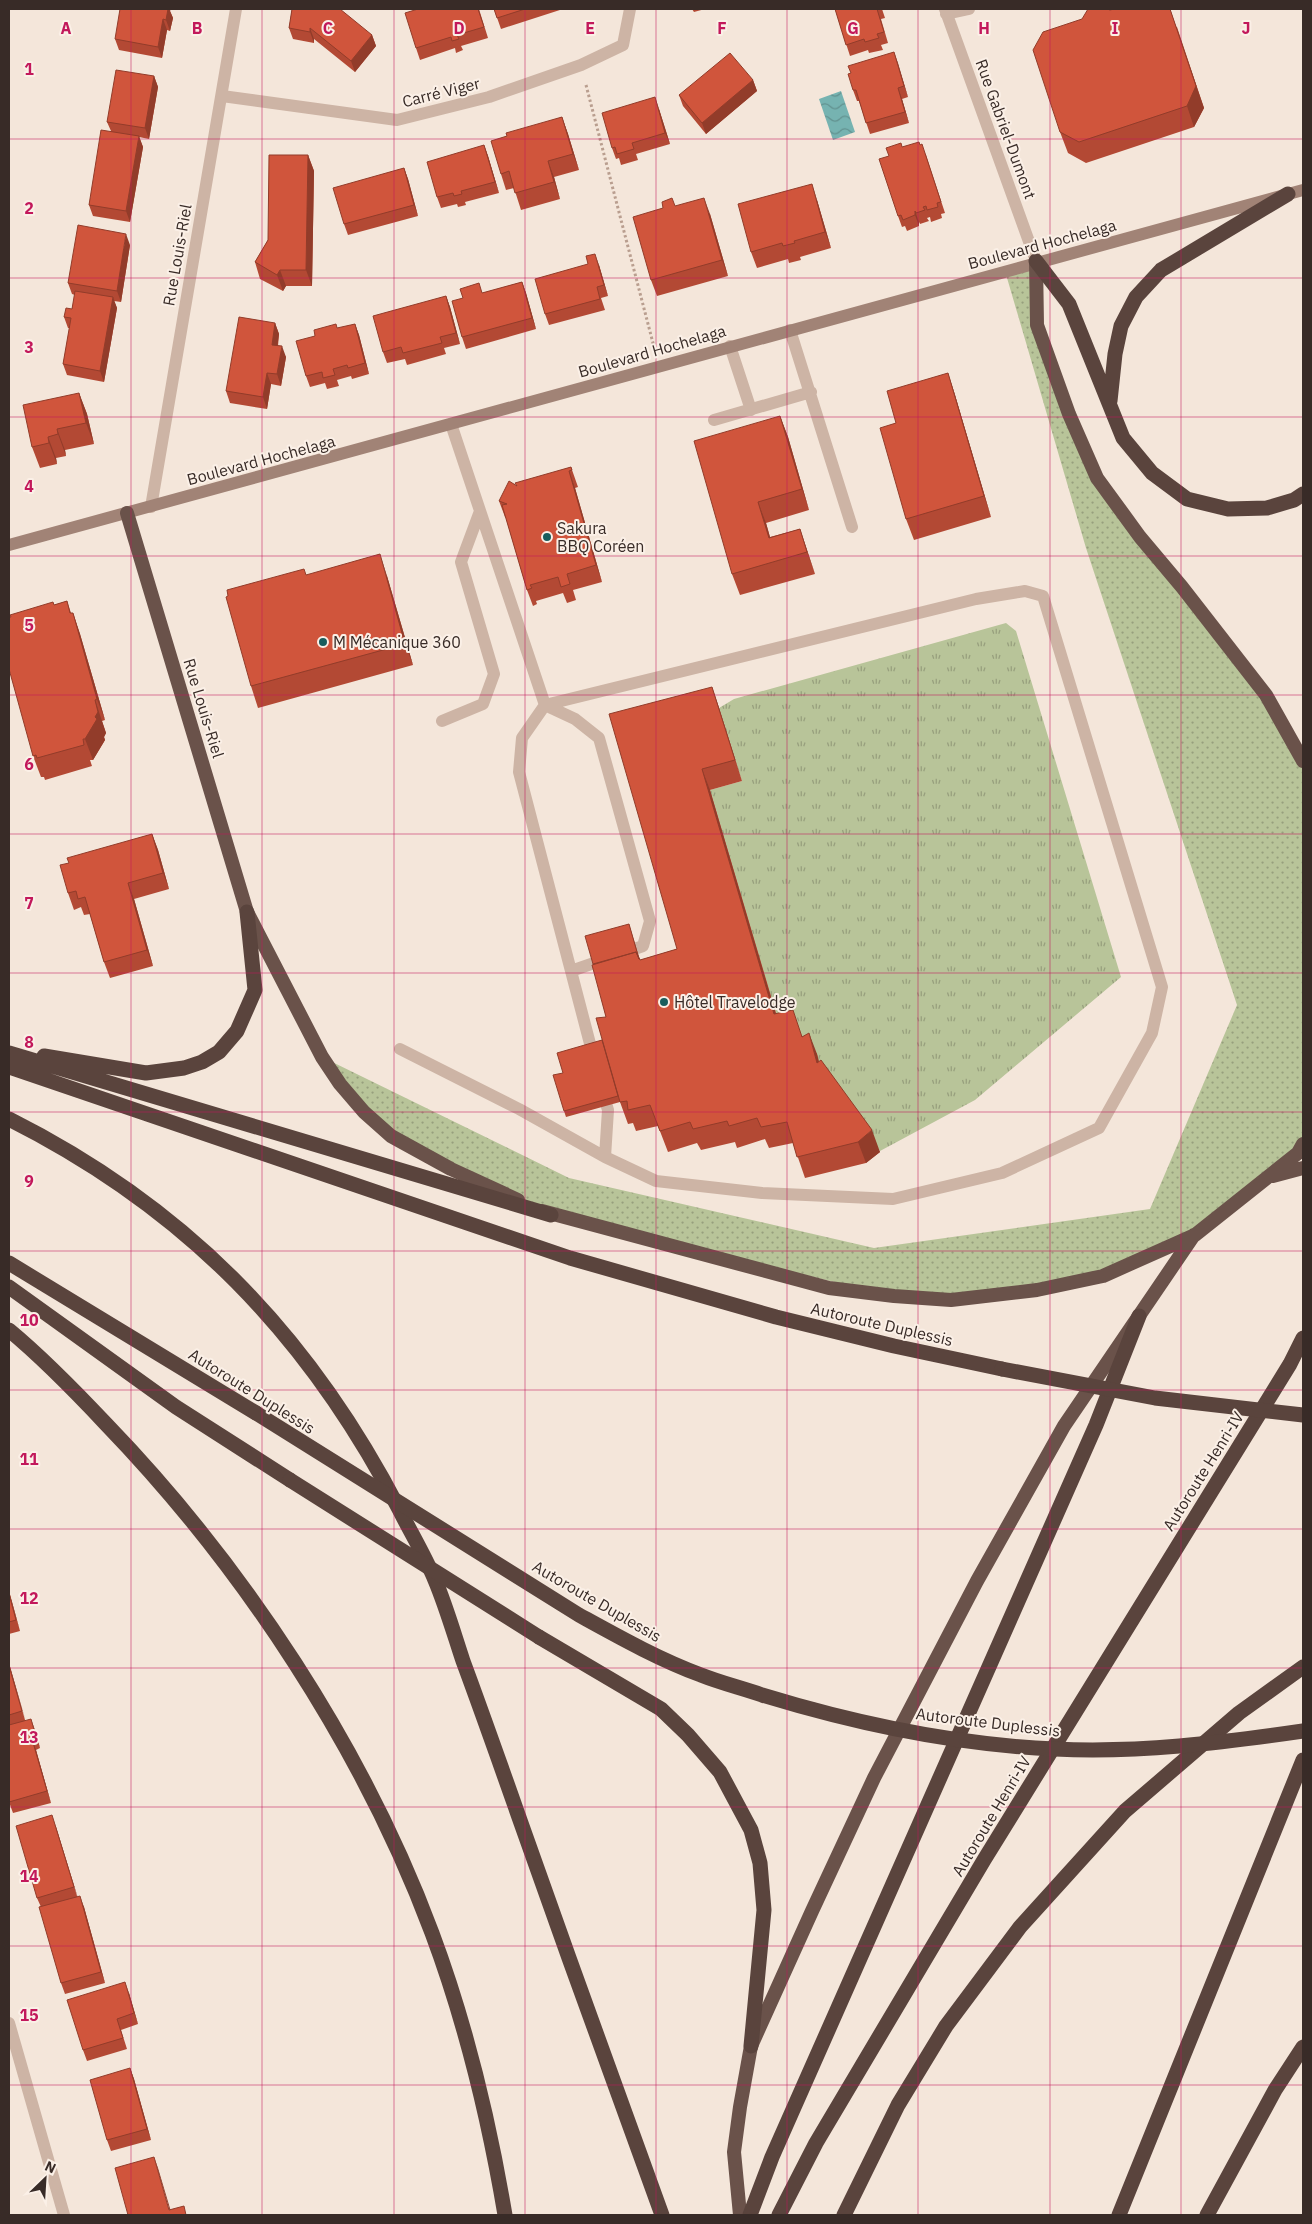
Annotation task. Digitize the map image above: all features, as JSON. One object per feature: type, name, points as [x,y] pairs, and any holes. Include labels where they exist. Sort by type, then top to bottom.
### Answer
[{"type":"highway","points":[[1110,402],[1114,354],[1121,326],[1136,297],[1160,270],[1288,194]]},
{"type":"highway","points":[[1036,261],[1069,304],[1123,438],[1152,473],[1186,499],[1228,509],[1267,508],[1294,500],[1303,494]]},
{"type":"highway","points":[[1036,261],[1037,325],[1069,414],[1097,478],[1140,537],[1182,587],[1266,695],[1303,762]]},
{"type":"highway","name":"Rue Louis-Riel","points":[[127,514],[247,912],[322,1057],[340,1084],[364,1112],[408,1148],[551,1215],[830,1288],[894,1296],[951,1300],[1037,1290],[1103,1276],[1195,1235]]},
{"type":"highway","points":[[9,1051],[146,1073],[184,1068],[219,1052],[236,1031],[255,990],[247,912]]},
{"type":"highway","points":[[9,1051],[551,1215]]},
{"type":"highway","name":"Autoroute Duplessis","points":[[9,1068],[570,1258],[776,1317],[894,1346],[1154,1398],[1303,1415]]},
{"type":"highway","points":[[9,1119],[46,1138],[117,1183],[164,1216],[200,1247],[270,1315],[300,1352],[330,1393],[376,1465],[435,1580],[573,1971],[662,2215]]},
{"type":"highway","points":[[751,2046],[874,1778],[977,1581],[1064,1426],[1195,1235],[1298,1153],[1303,1144]]},
{"type":"highway","points":[[1264,1179],[1303,1168]]},
{"type":"highway","name":"Autoroute Duplessis","points":[[9,1263],[256,1413],[579,1614],[634,1646],[702,1676],[818,1712],[941,1738],[1054,1749],[1132,1749],[1247,1739],[1303,1731]]},
{"type":"highway","points":[[9,1287],[176,1407],[539,1637],[661,1709],[688,1734],[720,1772],[751,1830],[760,1862],[764,1910],[751,2046],[734,2152],[740,2215]]},
{"type":"highway","points":[[750,2215],[772,2157],[1096,1425],[1139,1316]]},
{"type":"highway","points":[[9,1330],[44,1360],[144,1463],[229,1566],[311,1688],[382,1817],[432,1933],[471,2054],[505,2215]]},
{"type":"highway","name":"Autoroute Henri-IV","points":[[781,2211],[816,2142],[913,1978],[1290,1364],[1303,1338]]},
{"type":"highway","points":[[844,2215],[898,2105],[946,2026],[1020,1928],[1125,1811],[1239,1713],[1303,1667]]},
{"type":"highway","points":[[1119,2215],[1303,1760]]},
{"type":"highway","points":[[1207,2215],[1275,2090],[1303,2047]]},
{"type":"main road","name":"Boulevard Hochelaga","points":[[9,544],[127,514],[1036,261],[1303,190]]},
{"type":"street","name":"Rue Louis-Riel","points":[[151,507],[236,9]]},
{"type":"street","name":"Carré Viger","points":[[222,96],[397,120],[489,97],[581,65],[623,46],[630,9]]},
{"type":"street","points":[[946,12],[969,9]]},
{"type":"street","name":"Rue Gabriel-Dumont","points":[[946,12],[1036,261]]},
{"type":"street","points":[[790,330],[811,392],[852,528]]},
{"type":"street","points":[[730,346],[751,410]]},
{"type":"street","points":[[714,420],[811,392]]},
{"type":"street","points":[[451,424],[545,705],[575,719],[599,738],[650,921],[643,946],[572,971]]},
{"type":"street","points":[[442,720],[483,704],[494,674],[461,562],[480,511]]},
{"type":"street","points":[[400,1049],[519,1109],[605,1157],[656,1181],[762,1193],[893,1199],[1002,1173],[1100,1128],[1152,1033],[1162,987],[1043,596],[1025,591],[976,599],[545,705],[522,738],[519,772],[608,1110],[605,1157]]},
{"type":"street","points":[[9,2023],[64,2215]]},
{"type":"path","points":[[581,65],[659,366]]},
{"type":"green space","points":[[1036,261],[1037,325],[1097,478],[1228,645],[1303,761],[1303,1144],[1195,1235],[1146,1257],[1037,1290],[894,1296],[551,1215],[391,1136],[322,1057],[569,1178],[874,1248],[1150,1209],[1237,1005],[1086,548],[1005,271]]},
{"type":"green space","points":[[1006,623],[1016,631],[1121,977],[975,1100],[880,1151],[829,1081],[782,1035],[710,790],[742,781],[719,708],[734,699]]},
{"type":"water","points":[[841,91],[855,132],[833,140],[819,99]]},
{"type":"building","points":[[120,9],[168,9],[166,20],[163,19],[158,47],[115,39]]},
{"type":"building","points":[[292,9],[340,9],[372,35],[351,61],[310,28],[310,32],[289,28]]},
{"type":"building","points":[[418,9],[478,9],[484,27],[457,35],[459,39],[452,41],[451,37],[416,48],[405,13]]},
{"type":"building","points":[[494,9],[525,9],[497,18]]},
{"type":"building","points":[[835,9],[877,9],[884,32],[877,34],[879,38],[865,42],[864,39],[846,45]]},
{"type":"building","points":[[1088,9],[1170,9],[1196,86],[1187,106],[1079,142],[1060,132],[1033,50],[1043,32],[1082,19]]},
{"type":"building","points":[[894,52],[904,86],[898,88],[905,112],[866,123],[856,90],[853,90],[848,74],[851,73],[848,66]]},
{"type":"building","points":[[730,53],[753,80],[702,123],[679,95]]},
{"type":"building","points":[[116,70],[154,76],[145,128],[107,122]]},
{"type":"building","points":[[655,97],[665,133],[632,143],[634,149],[617,154],[615,147],[612,148],[602,113]]},
{"type":"building","points":[[562,117],[573,154],[548,161],[554,182],[515,193],[509,171],[501,174],[491,141],[507,136],[506,133]]},
{"type":"building","points":[[101,130],[139,136],[126,211],[89,205]]},
{"type":"building","points":[[919,142],[920,145],[922,144],[941,202],[937,203],[938,207],[927,210],[926,206],[923,207],[925,210],[916,213],[915,211],[915,215],[903,220],[901,215],[898,216],[879,159],[889,156],[886,148],[901,143],[902,147]]},
{"type":"building","points":[[484,145],[495,182],[461,191],[462,194],[454,196],[453,193],[437,197],[427,162]]},
{"type":"building","points":[[269,155],[308,155],[306,270],[280,270],[277,275],[255,262],[268,240]]},
{"type":"building","points":[[404,168],[414,205],[344,224],[333,188]]},
{"type":"building","points":[[812,184],[825,232],[794,241],[795,243],[783,246],[782,243],[751,252],[738,204]]},
{"type":"building","points":[[672,198],[675,206],[704,198],[722,260],[651,280],[633,217],[663,208],[662,202]]},
{"type":"building","points":[[78,225],[126,234],[117,291],[68,283]]},
{"type":"building","points":[[595,254],[604,285],[597,287],[600,299],[545,314],[535,279],[588,264],[586,256]]},
{"type":"building","points":[[522,282],[532,318],[462,337],[452,301],[463,298],[460,289],[479,283],[482,293]]},
{"type":"building","points":[[75,291],[113,297],[100,371],[63,364],[71,318],[64,317],[66,308],[72,309]]},
{"type":"building","points":[[446,296],[456,333],[440,337],[442,343],[403,353],[401,347],[383,352],[373,316]]},
{"type":"building","points":[[239,317],[275,323],[272,345],[282,346],[277,374],[267,373],[263,397],[226,391]]},
{"type":"building","points":[[336,324],[337,328],[355,324],[365,363],[348,368],[347,365],[333,369],[335,375],[323,378],[322,372],[306,376],[296,341],[315,336],[314,330]]},
{"type":"building","points":[[948,373],[984,496],[906,519],[880,428],[896,423],[887,391]]},
{"type":"building","points":[[79,393],[86,423],[57,429],[58,434],[48,437],[49,443],[32,447],[23,405]]},
{"type":"building","points":[[780,416],[802,489],[758,502],[769,538],[800,529],[807,552],[732,574],[694,441]]},
{"type":"building","points":[[571,467],[572,470],[569,471],[596,565],[567,574],[570,584],[561,587],[558,577],[530,585],[532,588],[527,590],[502,505],[507,504],[499,501],[509,481],[517,486],[515,483]]},
{"type":"building","name":"M Mécanique 360","points":[[380,554],[405,644],[251,686],[226,597],[228,596],[227,590],[304,569],[306,575]]},
{"type":"building","points":[[67,601],[70,613],[73,613],[97,699],[95,700],[98,712],[95,717],[97,719],[85,739],[83,739],[84,745],[37,758],[36,755],[33,756],[9,669],[9,617],[11,617],[10,615],[53,602],[54,605]]},
{"type":"building","points":[[712,687],[735,760],[702,769],[774,1014],[793,1010],[802,1037],[809,1033],[817,1063],[821,1060],[872,1130],[858,1142],[797,1157],[787,1122],[761,1127],[757,1118],[729,1126],[727,1121],[693,1129],[690,1122],[660,1131],[650,1105],[628,1110],[627,1101],[620,1102],[596,1018],[606,1017],[592,965],[636,952],[640,960],[677,949],[609,714]]},
{"type":"building","points":[[152,834],[163,873],[128,883],[147,950],[104,962],[85,897],[78,899],[76,891],[68,893],[60,865],[69,863],[67,858]]},
{"type":"building","points":[[629,924],[639,959],[636,952],[593,964],[585,936]]},
{"type":"building","points":[[602,1040],[618,1096],[564,1111],[553,1075],[563,1073],[557,1053]]},
{"type":"building","points":[[9,1594],[16,1620],[9,1622]]},
{"type":"building","points":[[9,1666],[22,1711],[9,1715]]},
{"type":"building","points":[[31,1719],[36,1737],[32,1739],[47,1791],[9,1802],[9,1725]]},
{"type":"building","points":[[52,1815],[74,1887],[37,1898],[16,1826]]},
{"type":"building","points":[[80,1896],[101,1972],[61,1983],[39,1907]]},
{"type":"building","points":[[125,1982],[134,2013],[117,2019],[123,2038],[83,2050],[67,2000]]},
{"type":"building","points":[[130,2068],[147,2129],[107,2140],[90,2080]]},
{"type":"building","points":[[154,2157],[169,2210],[184,2206],[186,2215],[128,2215],[115,2168]]},
{"type":"place","name":"Sakura BBQ Coréen","points":[[547,537]]},
{"type":"place","name":"M Mécanique 360","points":[[323,642]]},
{"type":"place","name":"Hôtel Travelodge","points":[[664,1002]]}]
